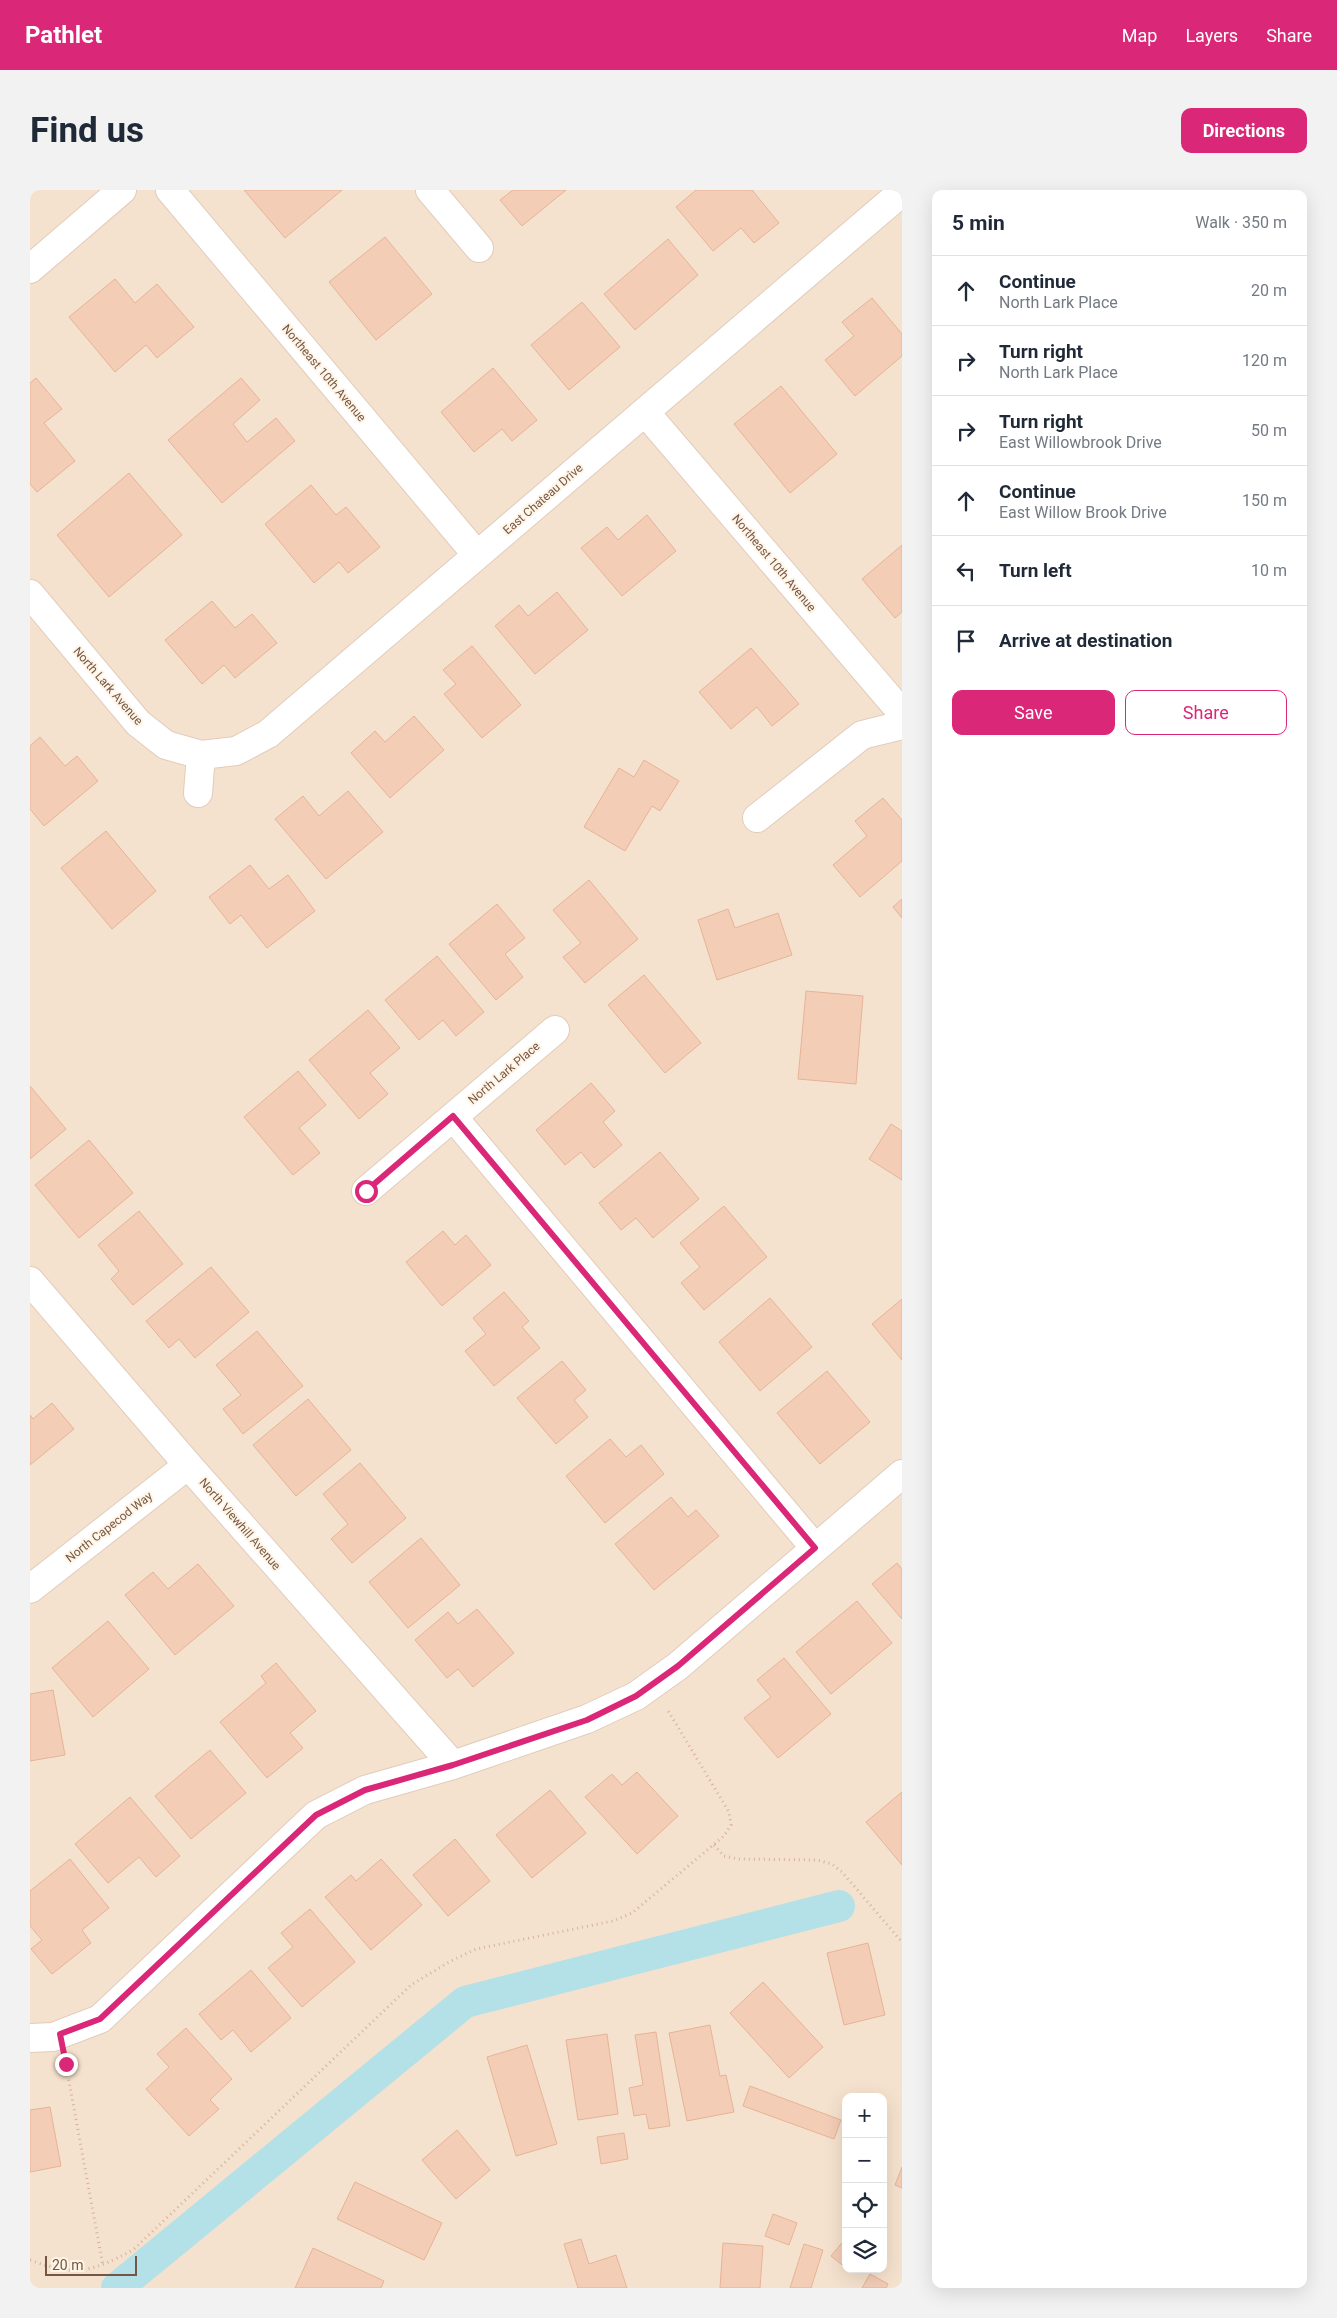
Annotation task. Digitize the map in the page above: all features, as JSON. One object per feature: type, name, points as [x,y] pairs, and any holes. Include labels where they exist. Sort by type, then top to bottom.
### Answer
[{"type":"street","points":[[30,269],[122,190]]},
{"type":"street","name":"Northeast 10th Avenue","points":[[170,190],[477,555]]},
{"type":"street","points":[[430,190],[479,248]]},
{"type":"street","name":"East Chateau Drive","points":[[201,755],[236,751],[268,734],[902,192]]},
{"type":"street","name":"Northeast 10th Avenue","points":[[645,412],[902,713]]},
{"type":"street","name":"North Lark Avenue","points":[[30,594],[138,723],[166,745],[201,755]]},
{"type":"street","points":[[757,818],[862,735],[902,725]]},
{"type":"street","points":[[198,793],[201,755]]},
{"type":"street","name":"North Lark Place","points":[[366,1191],[555,1030]]},
{"type":"street","points":[[453,1116],[815,1548]]},
{"type":"street","name":"North Viewhill Avenue","points":[[30,1281],[188,1465],[453,1765]]},
{"type":"street","name":"North Capecod Way","points":[[30,1589],[188,1465]]},
{"type":"street","points":[[48,2037],[100,2019],[316,1815],[365,1790],[453,1765],[587,1720],[636,1696],[678,1666],[902,1474]]},
{"type":"path","points":[[30,2260],[52,2268],[80,2271],[103,2266],[133,2250],[411,1985],[449,1962],[476,1949],[613,1921],[632,1913],[724,1836],[731,1825],[729,1812],[652,1685]]},
{"type":"path","points":[[714,1845],[724,1856],[739,1859],[817,1860],[832,1864],[842,1872],[902,1942]]},
{"type":"path","points":[[48,2037],[103,2266]]},
{"type":"shaded area","points":[[30,190],[902,190],[902,2288],[30,2288]]},
{"type":"building","points":[[244,190],[342,190],[285,238]]},
{"type":"building","points":[[513,190],[566,190],[522,226],[500,200]]},
{"type":"building","points":[[696,190],[752,190],[779,223],[754,243],[741,228],[713,251],[676,207]]},
{"type":"building","points":[[385,237],[432,294],[376,340],[329,282]]},
{"type":"building","points":[[668,239],[698,275],[635,330],[604,294]]},
{"type":"building","points":[[115,279],[135,303],[157,284],[194,327],[157,358],[146,345],[115,372],[69,317]]},
{"type":"building","points":[[872,298],[902,334],[902,356],[855,396],[825,360],[854,336],[842,322]]},
{"type":"building","points":[[582,302],[620,347],[569,390],[531,345]]},
{"type":"building","points":[[493,368],[537,420],[512,441],[502,429],[474,452],[441,412]]},
{"type":"building","points":[[36,378],[62,409],[44,423],[75,461],[37,492],[30,484],[30,383]]},
{"type":"building","points":[[241,378],[260,400],[233,424],[247,442],[276,418],[295,441],[222,503],[168,440]]},
{"type":"building","points":[[781,386],[837,454],[790,493],[734,424]]},
{"type":"building","points":[[129,473],[182,535],[109,597],[57,535]]},
{"type":"building","points":[[311,485],[336,515],[346,507],[380,547],[348,573],[339,562],[314,583],[265,524]]},
{"type":"building","points":[[647,515],[676,551],[622,596],[581,548],[607,527],[618,540]]},
{"type":"building","points":[[902,545],[902,612],[895,618],[862,579]]},
{"type":"building","points":[[557,592],[588,630],[535,674],[495,626],[519,605],[528,616]]},
{"type":"building","points":[[212,601],[235,628],[252,614],[277,643],[235,678],[224,665],[202,684],[165,640]]},
{"type":"building","points":[[472,646],[521,705],[482,738],[444,694],[456,684],[443,670]]},
{"type":"building","points":[[751,648],[799,704],[772,726],[757,707],[731,729],[699,692]]},
{"type":"building","points":[[414,716],[444,750],[390,798],[351,753],[375,731],[385,742]]},
{"type":"building","points":[[40,737],[65,766],[77,756],[98,781],[44,826],[30,809],[30,746]]},
{"type":"building","points":[[644,760],[679,781],[660,811],[652,806],[625,851],[584,827],[619,768],[634,777]]},
{"type":"building","points":[[348,791],[383,832],[326,879],[275,819],[303,796],[319,816]]},
{"type":"building","points":[[883,798],[902,820],[902,861],[860,897],[833,865],[867,836],[855,821]]},
{"type":"building","points":[[106,831],[156,891],[112,929],[61,868]]},
{"type":"building","points":[[250,865],[269,889],[288,875],[315,911],[267,948],[241,915],[230,924],[209,897]]},
{"type":"building","points":[[589,880],[638,939],[585,983],[563,957],[581,943],[553,910]]},
{"type":"building","points":[[902,899],[902,918],[893,907]]},
{"type":"building","points":[[497,904],[525,938],[505,954],[523,977],[496,1000],[449,944]]},
{"type":"building","points":[[728,909],[735,928],[778,913],[792,955],[717,980],[698,920]]},
{"type":"building","points":[[437,956],[484,1012],[456,1036],[443,1020],[419,1040],[385,1000]]},
{"type":"building","points":[[644,975],[701,1043],[665,1073],[608,1005]]},
{"type":"building","points":[[806,991],[863,996],[856,1084],[798,1079]]},
{"type":"building","points":[[368,1010],[400,1048],[370,1073],[388,1094],[359,1119],[309,1060]]},
{"type":"building","points":[[298,1071],[326,1105],[299,1128],[320,1153],[293,1175],[244,1117]]},
{"type":"building","points":[[591,1083],[615,1111],[603,1122],[622,1145],[594,1168],[581,1152],[565,1165],[536,1130]]},
{"type":"building","points":[[30,1086],[66,1129],[30,1159]]},
{"type":"building","points":[[891,1124],[902,1131],[902,1180],[869,1159]]},
{"type":"building","points":[[89,1140],[133,1193],[79,1238],[35,1185]]},
{"type":"building","points":[[660,1152],[699,1199],[653,1238],[636,1218],[621,1230],[599,1203]]},
{"type":"building","points":[[724,1206],[767,1257],[704,1310],[681,1283],[700,1267],[680,1243]]},
{"type":"building","points":[[139,1211],[183,1264],[133,1305],[111,1279],[119,1271],[98,1245]]},
{"type":"building","points":[[443,1231],[455,1245],[466,1235],[491,1265],[442,1306],[406,1262]]},
{"type":"building","points":[[211,1267],[249,1312],[195,1358],[179,1339],[169,1348],[146,1321]]},
{"type":"building","points":[[504,1292],[529,1321],[522,1327],[540,1348],[494,1386],[465,1351],[486,1334],[473,1318]]},
{"type":"building","points":[[770,1298],[812,1347],[760,1391],[719,1342]]},
{"type":"building","points":[[902,1299],[902,1360],[872,1324]]},
{"type":"building","points":[[257,1331],[303,1386],[243,1434],[223,1409],[241,1395],[216,1365]]},
{"type":"building","points":[[562,1361],[586,1390],[574,1400],[588,1417],[556,1444],[517,1398]]},
{"type":"building","points":[[827,1371],[870,1422],[820,1464],[777,1413]]},
{"type":"building","points":[[308,1399],[351,1450],[296,1496],[253,1445]]},
{"type":"building","points":[[52,1403],[74,1429],[30,1465],[30,1415],[33,1419]]},
{"type":"building","points":[[610,1439],[626,1457],[641,1445],[664,1474],[605,1523],[566,1476]]},
{"type":"building","points":[[360,1463],[406,1518],[352,1563],[331,1539],[348,1524],[323,1494]]},
{"type":"building","points":[[671,1497],[688,1517],[696,1510],[719,1536],[654,1590],[615,1544]]},
{"type":"building","points":[[421,1538],[460,1585],[408,1628],[369,1582]]},
{"type":"building","points":[[897,1563],[902,1569],[902,1619],[872,1584]]},
{"type":"building","points":[[198,1564],[234,1606],[175,1655],[125,1595],[153,1572],[168,1589]]},
{"type":"building","points":[[857,1601],[892,1643],[831,1694],[796,1652]]},
{"type":"building","points":[[477,1609],[514,1653],[473,1687],[458,1669],[447,1678],[415,1640],[448,1612],[458,1624]]},
{"type":"building","points":[[108,1621],[149,1669],[93,1717],[52,1668]]},
{"type":"building","points":[[784,1658],[831,1714],[778,1758],[744,1718],[771,1697],[757,1680]]},
{"type":"building","points":[[276,1663],[316,1711],[290,1733],[303,1748],[267,1778],[220,1722],[266,1683],[261,1676]]},
{"type":"building","points":[[53,1690],[65,1755],[30,1761],[30,1694]]},
{"type":"building","points":[[210,1750],[246,1793],[191,1839],[155,1796]]},
{"type":"building","points":[[637,1772],[678,1816],[637,1854],[585,1797],[612,1774],[622,1785]]},
{"type":"building","points":[[550,1790],[586,1833],[532,1878],[496,1835]]},
{"type":"building","points":[[902,1792],[902,1865],[866,1822]]},
{"type":"building","points":[[130,1797],[180,1856],[156,1877],[139,1857],[108,1883],[75,1844]]},
{"type":"building","points":[[455,1839],[490,1881],[448,1916],[413,1875]]},
{"type":"building","points":[[70,1859],[109,1908],[82,1930],[91,1943],[52,1974],[31,1949],[42,1940],[30,1926],[30,1891]]},
{"type":"building","points":[[381,1859],[422,1905],[371,1950],[325,1897],[351,1875],[356,1881]]},
{"type":"building","points":[[310,1909],[355,1962],[302,2007],[268,1968],[293,1947],[281,1933]]},
{"type":"building","points":[[868,1943],[885,2015],[844,2025],[827,1953]]},
{"type":"building","points":[[251,1970],[291,2018],[251,2052],[233,2030],[221,2040],[199,2014]]},
{"type":"building","points":[[763,1982],[823,2047],[789,2078],[730,2013]]},
{"type":"building","points":[[710,2025],[720,2076],[726,2075],[734,2112],[687,2121],[669,2033]]},
{"type":"building","points":[[186,2028],[232,2079],[210,2100],[219,2109],[189,2136],[146,2089],[169,2067],[157,2054]]},
{"type":"building","points":[[656,2032],[670,2126],[649,2129],[646,2114],[634,2116],[629,2088],[643,2085],[635,2035]]},
{"type":"building","points":[[607,2034],[618,2114],[578,2120],[566,2040]]},
{"type":"building","points":[[527,2045],[557,2144],[516,2156],[487,2057]]},
{"type":"building","points":[[750,2086],[841,2120],[834,2139],[743,2106]]},
{"type":"building","points":[[50,2107],[61,2166],[30,2172],[30,2110]]},
{"type":"building","points":[[457,2130],[490,2170],[456,2199],[422,2160]]},
{"type":"building","points":[[624,2133],[628,2159],[601,2164],[597,2137]]},
{"type":"building","points":[[902,2167],[902,2188],[895,2185]]},
{"type":"building","points":[[355,2182],[442,2223],[424,2260],[337,2219]]},
{"type":"building","points":[[773,2214],[797,2223],[789,2245],[765,2236]]},
{"type":"building","points":[[581,2239],[589,2264],[616,2255],[627,2288],[578,2288],[564,2244]]},
{"type":"building","points":[[723,2243],[763,2246],[760,2288],[720,2288]]},
{"type":"building","points":[[842,2243],[842,2265],[831,2256]]},
{"type":"building","points":[[804,2244],[823,2250],[811,2288],[790,2288]]},
{"type":"building","points":[[313,2248],[384,2281],[381,2288],[295,2288]]},
{"type":"building","points":[[870,2274],[888,2284],[886,2288],[862,2288]]},
{"type":"waterway","points":[[117,2288],[465,2002],[839,1906]]},
{"type":"route","points":[[66,2064],[60,2034],[100,2019],[316,1815],[365,1790],[453,1765],[587,1720],[636,1696],[678,1666],[815,1548],[453,1116],[366,1191]]}]
